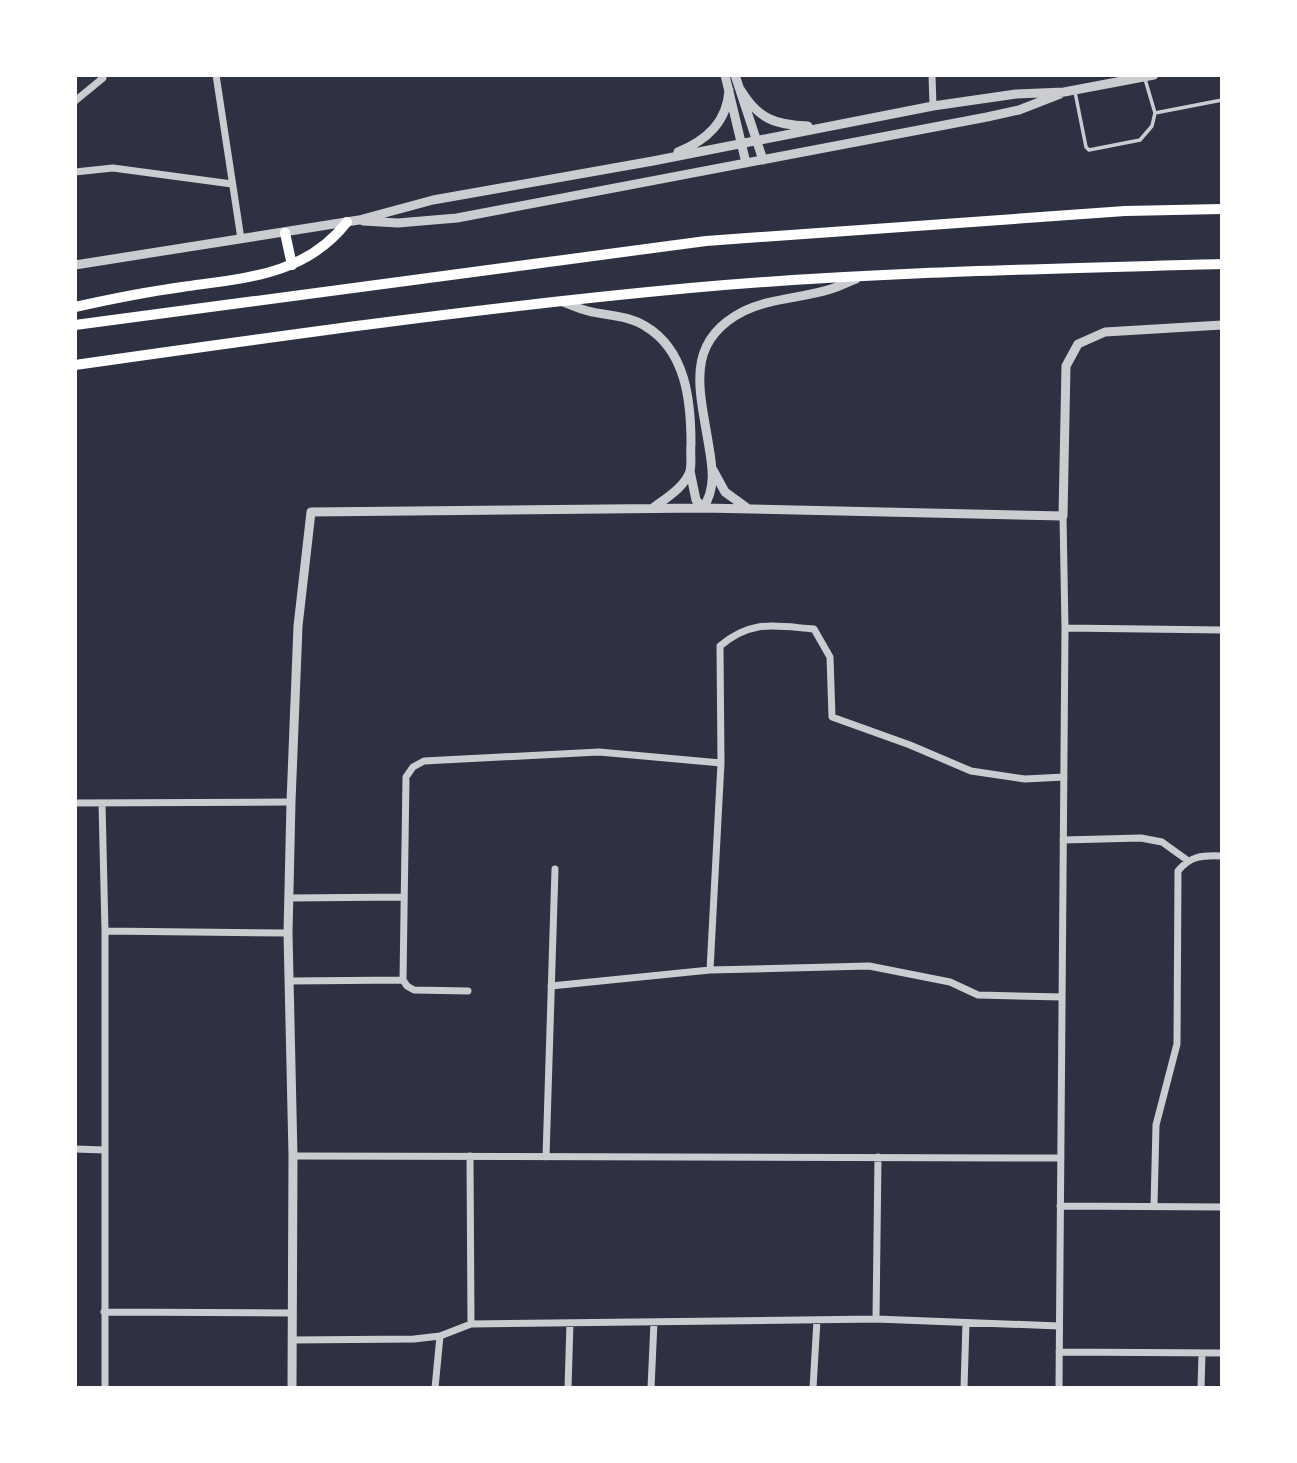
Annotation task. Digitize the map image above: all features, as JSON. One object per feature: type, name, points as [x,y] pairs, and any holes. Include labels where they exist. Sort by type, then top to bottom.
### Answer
[{"type":"highway","points":[[75,325],[706,241],[1125,211],[1222,209]]},
{"type":"highway","points":[[75,307],[124,296],[260,275],[292,265],[329,244],[347,222]]},
{"type":"highway","points":[[285,233],[292,265]]},
{"type":"highway","points":[[75,365],[691,288],[961,270],[1222,264]]},
{"type":"street","points":[[75,101],[103,78],[103,75]]},
{"type":"street","points":[[216,75],[242,239]]},
{"type":"street","points":[[725,75],[747,163]]},
{"type":"street","points":[[735,75],[763,160]]},
{"type":"street","points":[[932,75],[933,106]]},
{"type":"street","points":[[75,265],[359,220],[433,200],[653,161],[933,106],[1016,94],[1069,91],[1149,76]]},
{"type":"street","points":[[740,89],[753,109],[771,121],[828,126]]},
{"type":"street","points":[[653,161],[683,150],[709,135],[723,115],[729,90]]},
{"type":"street","points":[[359,220],[398,223],[437,220],[1003,114],[1069,91]]},
{"type":"street","points":[[75,172],[113,169],[232,184]]},
{"type":"street","points":[[703,508],[709,499],[713,470],[699,377],[700,361],[716,331],[746,310],[769,302],[831,289],[861,277]]},
{"type":"street","points":[[563,302],[587,311],[618,316],[644,325],[671,351],[686,383],[691,429],[690,471],[696,500],[703,508]]},
{"type":"street","points":[[1059,1388],[1066,366],[1077,344],[1105,332],[1222,325]]},
{"type":"street","points":[[713,470],[725,492],[748,509]]},
{"type":"street","points":[[653,509],[679,488],[690,471]]},
{"type":"street","points":[[292,1388],[293,1156],[288,933],[298,626],[312,512],[703,508],[1063,516]]},
{"type":"street","points":[[710,970],[721,763],[720,646],[736,632],[766,625],[814,629],[830,657],[832,717],[910,745],[971,771],[1025,779],[1064,777]]},
{"type":"street","points":[[1065,628],[1222,629]]},
{"type":"street","points":[[468,991],[414,990],[407,986],[403,979],[406,777],[412,767],[424,761],[599,752],[721,763]]},
{"type":"street","points":[[75,803],[291,802]]},
{"type":"street","points":[[102,803],[105,931],[106,1388]]},
{"type":"street","points":[[1063,840],[1141,838],[1162,842],[1187,860]]},
{"type":"street","points":[[1154,1206],[1156,1125],[1177,1044],[1178,871],[1187,860],[1203,855],[1222,856]]},
{"type":"street","points":[[546,1157],[555,869]]},
{"type":"street","points":[[289,898],[404,897]]},
{"type":"street","points":[[105,931],[288,933]]},
{"type":"street","points":[[551,986],[710,970],[869,966],[950,982],[978,995],[1062,997]]},
{"type":"street","points":[[290,981],[403,979]]},
{"type":"street","points":[[75,1149],[104,1150]]},
{"type":"street","points":[[293,1156],[1061,1158]]},
{"type":"street","points":[[470,1156],[471,1324]]},
{"type":"street","points":[[876,1319],[878,1157]]},
{"type":"street","points":[[1060,1206],[1222,1207]]},
{"type":"street","points":[[104,1312],[292,1313]]},
{"type":"street","points":[[292,1340],[414,1339],[440,1336],[471,1324],[876,1319],[1059,1326]]},
{"type":"street","points":[[813,1388],[817,1320]]},
{"type":"street","points":[[651,1388],[654,1322]]},
{"type":"street","points":[[568,1388],[570,1323]]},
{"type":"street","points":[[964,1388],[966,1323]]},
{"type":"street","points":[[435,1388],[440,1336]]},
{"type":"street","points":[[1059,1352],[1222,1353]]},
{"type":"street","points":[[1201,1388],[1202,1353]]},
{"type":"lane","points":[[1069,91],[1089,150],[1140,139],[1152,126],[1155,113],[1149,76]]},
{"type":"lane","points":[[1155,113],[1222,100]]}]
